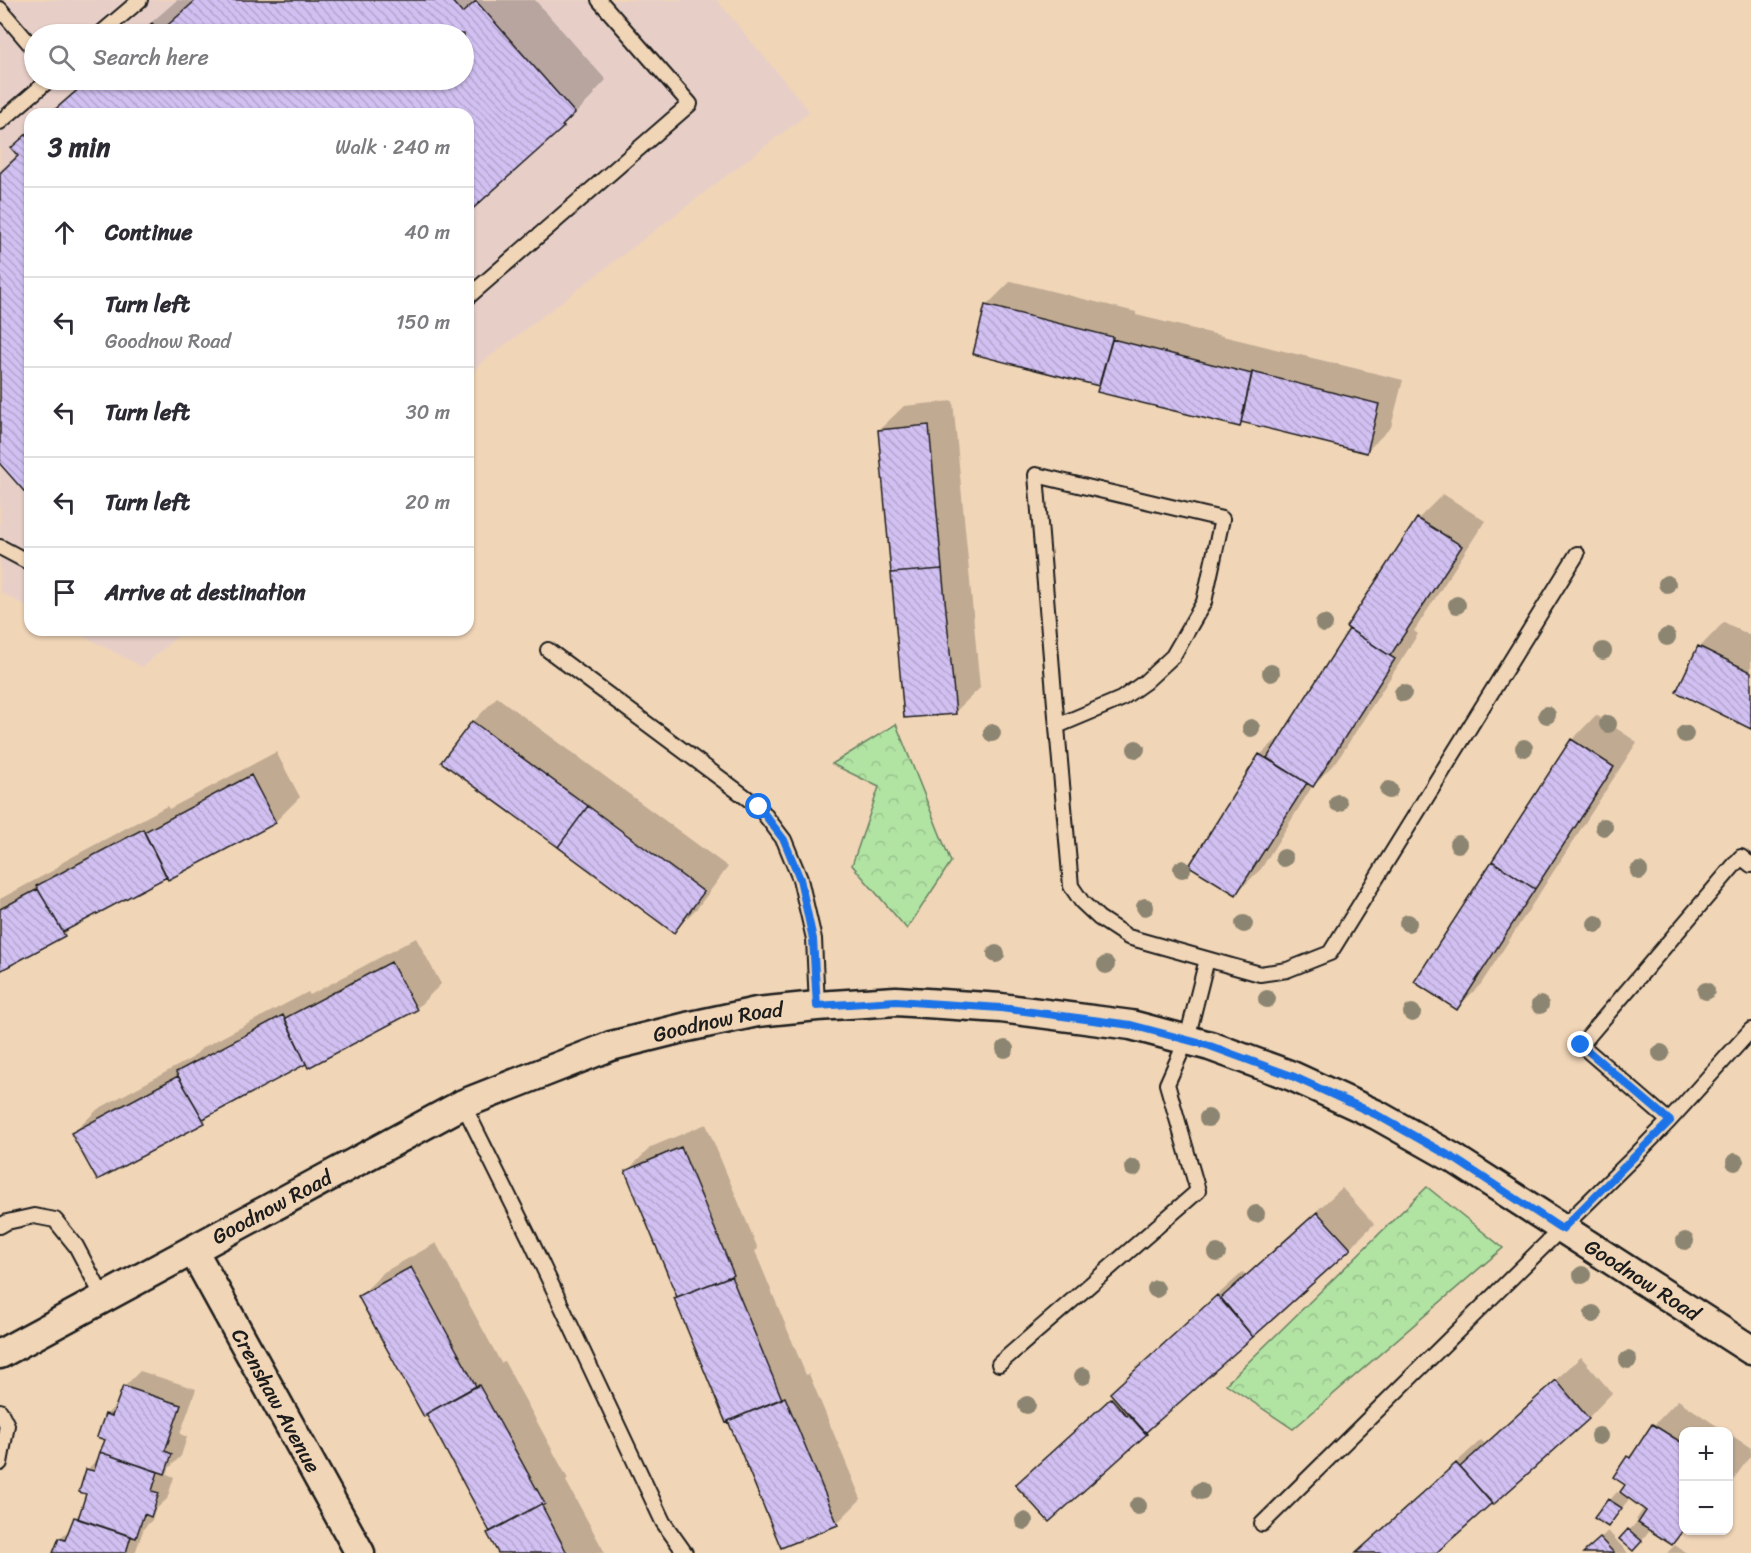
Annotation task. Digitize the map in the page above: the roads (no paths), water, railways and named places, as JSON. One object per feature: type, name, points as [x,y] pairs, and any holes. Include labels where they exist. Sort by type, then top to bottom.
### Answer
[{"type":"street","name":"Goodnow Road","points":[[0,1354],[464,1104],[611,1046],[757,1012],[896,1001],[1001,1008],[1131,1025],[1210,1046],[1292,1076],[1377,1115],[1455,1159],[1751,1350]]},
{"type":"street","name":"Crenshaw Avenue","points":[[193,1250],[360,1553]]},
{"type":"lane","points":[[474,292],[690,104],[599,0]]},
{"type":"lane","points":[[110,24],[130,3]]},
{"type":"lane","points":[[0,9],[24,38]]},
{"type":"lane","points":[[0,122],[37,90]]},
{"type":"lane","points":[[1057,726],[1121,699],[1145,682],[1173,656],[1204,602],[1222,519],[1036,475],[1057,726],[1071,886],[1082,902],[1099,918],[1128,937],[1260,974],[1287,970],[1330,952],[1577,554]]},
{"type":"lane","points":[[0,546],[24,560]]},
{"type":"lane","points":[[548,650],[759,807],[784,840],[800,879],[813,939],[817,1006]]},
{"type":"lane","points":[[1670,1121],[1581,1045],[1741,857],[1751,865]]},
{"type":"lane","points":[[999,1364],[1198,1191],[1167,1084],[1187,1040],[1207,959]]},
{"type":"lane","points":[[1262,1524],[1670,1121],[1751,1030]]},
{"type":"lane","points":[[464,1104],[663,1522],[685,1553]]},
{"type":"lane","points":[[0,1226],[34,1216],[55,1221],[76,1246],[104,1299]]},
{"type":"lane","points":[[0,1411],[7,1425],[0,1463]]}]
